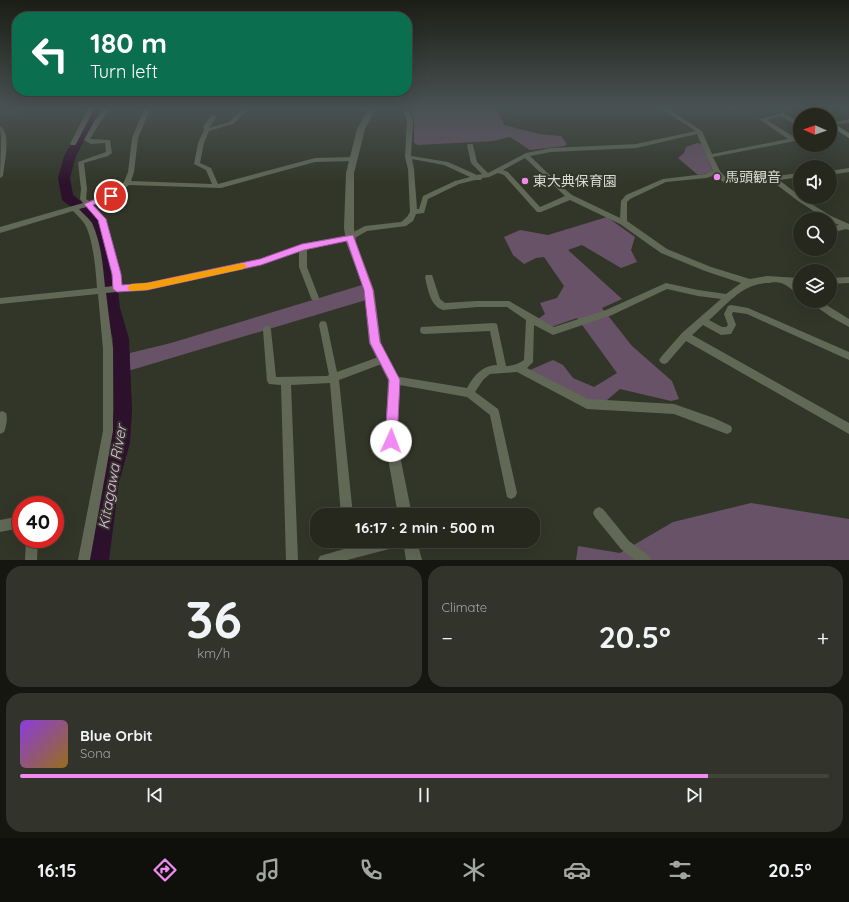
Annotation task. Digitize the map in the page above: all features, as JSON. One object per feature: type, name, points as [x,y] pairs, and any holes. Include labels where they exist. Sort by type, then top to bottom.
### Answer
[{"type":"street","points":[[0,176],[1,150],[4,138],[2,133]]},
{"type":"street","points":[[72,144],[78,133]]},
{"type":"street","points":[[84,560],[108,431],[108,348],[99,264],[94,237],[80,207],[84,189],[80,162],[109,153],[108,141],[91,142],[87,140],[91,133]]},
{"type":"street","points":[[0,230],[107,198],[126,183],[131,172],[135,138],[137,133]]},
{"type":"street","points":[[206,133],[201,143],[197,164],[209,169],[216,186]]},
{"type":"street","points":[[360,133],[350,173],[350,238],[369,290],[375,343],[394,380],[391,441],[404,508]]},
{"type":"street","points":[[0,301],[147,286],[261,262],[302,247],[350,238],[365,229],[403,224],[410,219],[414,212],[411,169],[408,157],[409,133]]},
{"type":"street","points":[[414,212],[422,211],[425,198],[457,182],[479,179],[487,176],[526,155],[551,150],[636,146],[695,133]]},
{"type":"street","points":[[700,133],[717,172],[726,182],[774,179],[793,176]]},
{"type":"street","points":[[784,133],[793,139]]},
{"type":"street","points":[[709,156],[793,139]]},
{"type":"street","points":[[470,145],[474,163],[487,176]]},
{"type":"street","points":[[526,155],[570,197],[623,222],[672,255],[748,282]]},
{"type":"street","points":[[408,157],[446,163],[479,179]]},
{"type":"street","points":[[126,183],[216,186],[249,179],[314,160],[328,158],[353,159]]},
{"type":"street","points":[[837,172],[849,170]]},
{"type":"street","points":[[496,171],[506,173],[539,210],[570,197]]},
{"type":"street","points":[[623,222],[624,201],[628,197],[665,180],[706,176],[717,172]]},
{"type":"street","points":[[774,179],[788,191],[848,227]]},
{"type":"street","points":[[80,207],[102,219],[117,274],[117,289]]},
{"type":"street","points":[[837,229],[848,227]]},
{"type":"street","points":[[302,247],[303,267],[315,298]]},
{"type":"street","points":[[429,277],[436,301],[443,307],[477,304],[509,304],[553,331],[609,313],[666,286],[698,294],[727,297]]},
{"type":"street","points":[[664,360],[685,336],[703,321],[727,297],[748,282],[760,279],[793,280]]},
{"type":"street","points":[[784,280],[793,286]]},
{"type":"street","points":[[837,281],[849,280]]},
{"type":"street","points":[[703,321],[721,331],[728,331],[732,325],[728,314],[732,308],[748,311],[849,356]]},
{"type":"street","points":[[824,308],[849,323]]},
{"type":"street","points":[[520,369],[528,362],[530,318]]},
{"type":"street","points":[[324,325],[334,378],[346,508]]},
{"type":"street","points":[[424,330],[494,327],[502,370]]},
{"type":"street","points":[[267,330],[272,381],[327,380],[384,359]]},
{"type":"street","points":[[685,336],[849,429]]},
{"type":"street","points":[[469,393],[478,378],[485,372],[520,369],[587,404],[674,409],[727,429]]},
{"type":"street","points":[[394,380],[469,393],[494,412],[508,472],[511,493]]},
{"type":"street","points":[[286,381],[292,560]]},
{"type":"street","points":[[0,429],[2,416]]},
{"type":"street","points":[[600,514],[625,545],[645,560]]},
{"type":"street","points":[[0,526],[12,524]]},
{"type":"street","points":[[31,560],[32,548]]},
{"type":"street","points":[[324,560],[348,548]]},
{"type":"street","points":[[411,548],[414,560]]},
{"type":"shaded area","points":[[414,133],[536,133],[561,136],[567,144],[565,146],[530,150],[510,137],[493,141],[418,145],[414,143]]},
{"type":"shaded area","points":[[697,143],[702,144],[713,172],[698,175],[678,158],[684,153],[686,147]]},
{"type":"shaded area","points":[[607,217],[635,237],[631,250],[637,262],[621,268],[582,245],[568,250],[622,299],[602,308],[632,346],[672,381],[679,399],[671,401],[620,389],[607,400],[594,404],[530,370],[553,360],[563,365],[573,378],[594,387],[617,373],[577,318],[551,327],[538,319],[545,314],[540,303],[557,298],[564,286],[544,257],[536,258],[524,264],[513,255],[504,237],[520,230],[548,235]]},
{"type":"shaded area","points":[[362,285],[366,300],[128,371],[130,353],[171,343]]},
{"type":"shaded area","points":[[751,503],[849,519],[849,560],[576,560],[578,546],[620,553],[673,522]]},
{"type":"waterway","name":"Kitagawa River","points":[[82,133],[67,164],[64,178],[65,188],[67,197],[97,220],[108,265],[112,308],[121,339],[123,410],[120,443],[109,482],[98,560]]},
{"type":"slow traffic","points":[[131,288],[194,277],[243,266]]},
{"type":"place","name":"馬頭観音","points":[[717,177]]},
{"type":"place","name":"東大典保育園","points":[[525,181]]},
{"type":"route","points":[[111,196],[88,204],[90,208],[102,219],[117,274],[117,289],[147,286],[208,274],[261,262],[302,247],[350,238],[369,290],[375,343],[394,380],[391,441]]}]
